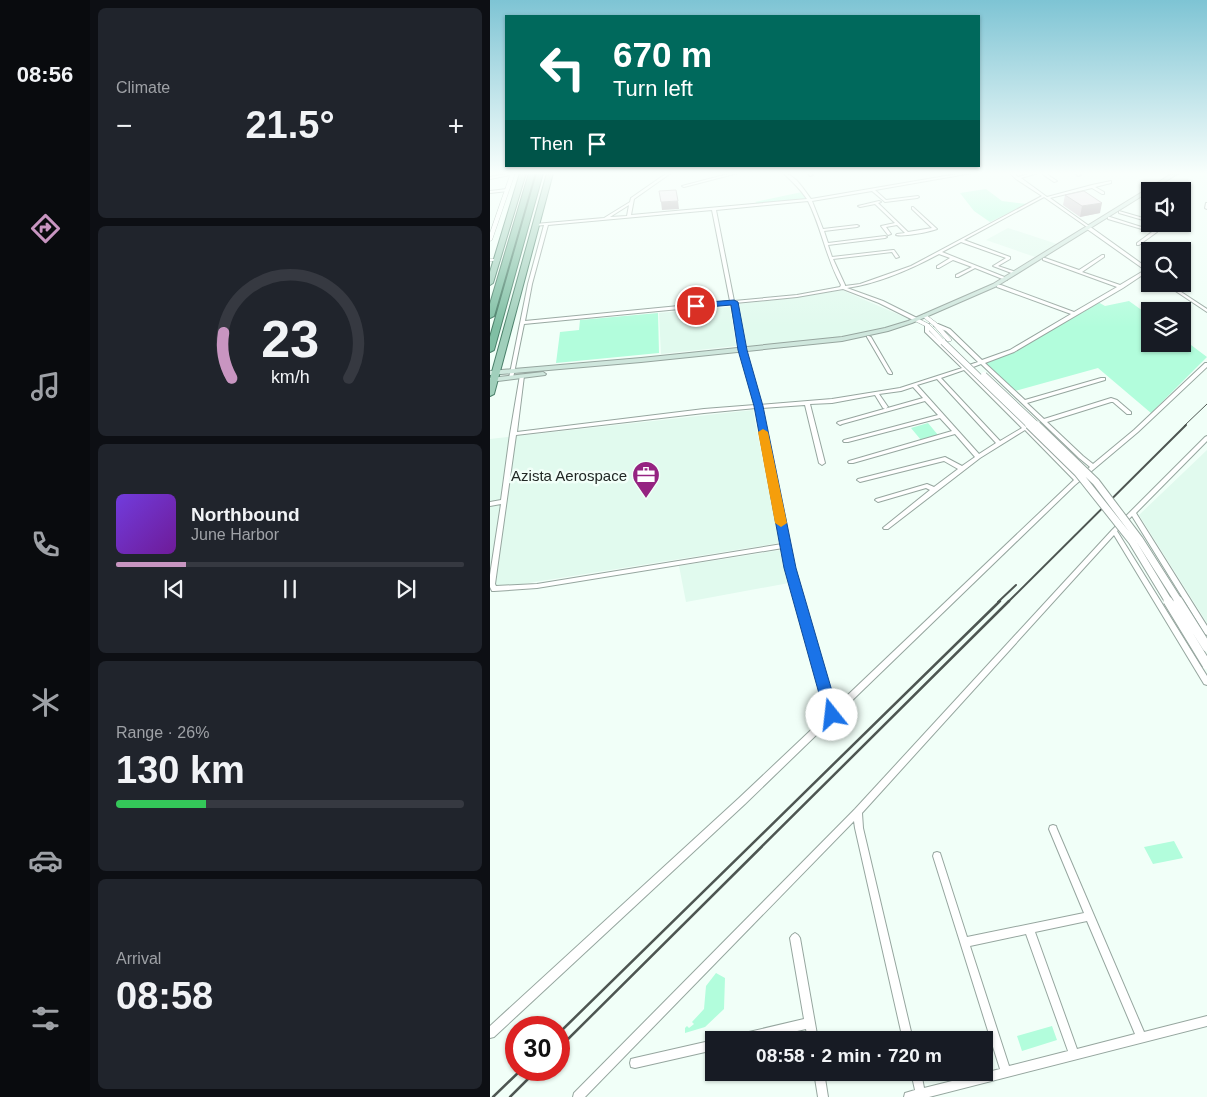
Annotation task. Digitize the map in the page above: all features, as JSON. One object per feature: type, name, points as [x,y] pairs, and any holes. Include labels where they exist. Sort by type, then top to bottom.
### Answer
[{"type":"highway","points":[[490,316],[514,224]]},
{"type":"highway","points":[[490,350],[527,224]]},
{"type":"main road","points":[[490,283],[510,224]]},
{"type":"main road","points":[[511,374],[522,376],[869,337],[924,320],[999,286],[1097,224]]},
{"type":"main road","points":[[493,376],[743,351],[842,339],[886,330],[924,320],[1006,279],[1098,224]]},
{"type":"main road","points":[[490,394],[493,376],[536,225]]},
{"type":"street","points":[[490,240],[495,224]]},
{"type":"street","points":[[536,225],[544,224]]},
{"type":"street","points":[[511,374],[530,284],[546,224]]},
{"type":"street","points":[[717,224],[743,351],[758,406],[790,568],[832,715]]},
{"type":"street","points":[[820,224],[830,258],[843,285],[842,288]]},
{"type":"street","points":[[889,234],[883,226],[897,224]]},
{"type":"street","points":[[898,224],[908,234]]},
{"type":"street","points":[[898,235],[935,229],[930,224]]},
{"type":"street","points":[[523,323],[797,296],[842,288],[885,278],[912,267],[994,224]]},
{"type":"street","points":[[1082,224],[1141,265]]},
{"type":"street","points":[[1130,224],[1156,232],[1138,244]]},
{"type":"street","points":[[822,230],[857,226]]},
{"type":"street","points":[[826,244],[885,238]]},
{"type":"street","points":[[962,241],[1009,258],[995,266],[1015,273]]},
{"type":"street","points":[[830,258],[893,251],[897,257]]},
{"type":"street","points":[[940,254],[1006,279]]},
{"type":"street","points":[[1079,272],[1103,256]]},
{"type":"street","points":[[938,267],[953,258]]},
{"type":"street","points":[[490,259],[498,259]]},
{"type":"street","points":[[1044,259],[1121,287]]},
{"type":"street","points":[[957,276],[975,267]]},
{"type":"street","points":[[513,434],[758,406],[832,401],[914,385],[1012,351],[1141,276]]},
{"type":"street","points":[[999,286],[1075,314]]},
{"type":"street","points":[[842,288],[948,330],[1081,457],[1094,467]]},
{"type":"street","points":[[1180,292],[1206,310]]},
{"type":"street","points":[[924,320],[1096,482],[1139,539],[1207,647]]},
{"type":"street","points":[[924,320],[927,331],[1078,480]]},
{"type":"street","points":[[936,325],[946,341],[1078,473],[1132,541],[1207,665]]},
{"type":"street","points":[[869,337],[890,373]]},
{"type":"street","points":[[490,1033],[832,715],[1078,480],[1136,431],[1207,364]]},
{"type":"street","points":[[522,376],[492,590],[537,586],[785,546]]},
{"type":"street","points":[[938,378],[1000,444]]},
{"type":"street","points":[[1024,402],[1103,379]]},
{"type":"street","points":[[914,385],[978,457]]},
{"type":"street","points":[[876,393],[885,407]]},
{"type":"street","points":[[840,424],[926,399]]},
{"type":"street","points":[[1044,421],[1111,400],[1129,412]]},
{"type":"street","points":[[806,403],[822,463]]},
{"type":"street","points":[[846,441],[941,416]]},
{"type":"street","points":[[886,528],[978,457],[1025,428]]},
{"type":"street","points":[[851,462],[956,432]]},
{"type":"street","points":[[578,1097],[858,812],[1114,531],[1207,438]]},
{"type":"street","points":[[860,480],[945,459],[962,469]]},
{"type":"street","points":[[878,500],[927,486],[934,490]]},
{"type":"street","points":[[490,504],[503,502]]},
{"type":"street","points":[[1133,513],[1207,632]]},
{"type":"street","points":[[1114,531],[1207,682]]},
{"type":"street","points":[[858,812],[859,828],[906,1031]]},
{"type":"street","points":[[1053,828],[1141,1038]]},
{"type":"street","points":[[937,856],[1006,1072]]},
{"type":"street","points":[[965,942],[1090,916]]},
{"type":"street","points":[[1029,928],[1074,1055]]},
{"type":"street","points":[[796,938],[811,1031]]},
{"type":"street","points":[[909,1097],[1207,1021]]},
{"type":"street","points":[[775,1031],[810,1023]]},
{"type":"street","points":[[635,1063],[705,1047]]},
{"type":"street","points":[[820,1081],[823,1097]]},
{"type":"street","points":[[918,1081],[921,1095]]},
{"type":"shaded area","points":[[1008,228],[1057,244],[1035,257],[986,240]]},
{"type":"shaded area","points":[[842,290],[911,320],[863,334],[747,347],[738,304],[794,298]]},
{"type":"shaded area","points":[[730,307],[736,346],[661,354],[659,313]]},
{"type":"shaded area","points":[[753,410],[779,543],[490,589],[490,439]]},
{"type":"shaded area","points":[[1207,450],[1207,623],[1139,515]]},
{"type":"shaded area","points":[[781,550],[789,583],[686,602],[679,566]]},
{"type":"green space","points":[[1129,301],[1141,310],[1141,352],[1191,352],[1191,345],[1207,357],[1151,413],[1098,368],[1015,391],[985,362],[1013,352],[1098,302],[1105,306]]},
{"type":"green space","points":[[658,313],[659,353],[556,363],[560,332],[579,330],[580,320]]},
{"type":"green space","points":[[928,423],[938,435],[921,440],[911,428]]},
{"type":"green space","points":[[1174,841],[1183,858],[1153,864],[1144,847]]},
{"type":"green space","points":[[716,973],[725,978],[724,1009],[705,1027],[685,1033],[685,1028],[687,1026],[689,1028],[694,1024],[692,1022],[704,1009],[706,986]]},
{"type":"green space","points":[[1052,1026],[1057,1040],[1022,1051],[1017,1036]]},
{"type":"railway","points":[[1184,426],[1207,404]]},
{"type":"railway","points":[[1008,602],[1186,425]]},
{"type":"railway","points":[[998,602],[1016,585]]},
{"type":"railway","points":[[570,1022],[1000,601]]},
{"type":"railway","points":[[570,1037],[1009,601]]},
{"type":"railway","points":[[493,1097],[510,1081]]},
{"type":"railway","points":[[510,1097],[526,1081]]},
{"type":"slow traffic","points":[[763,432],[781,523]]},
{"type":"place","name":"Azista Aerospace","points":[[646,499]]},
{"type":"route","points":[[696,306],[734,302],[742,350],[758,406],[790,568],[832,715]]}]
